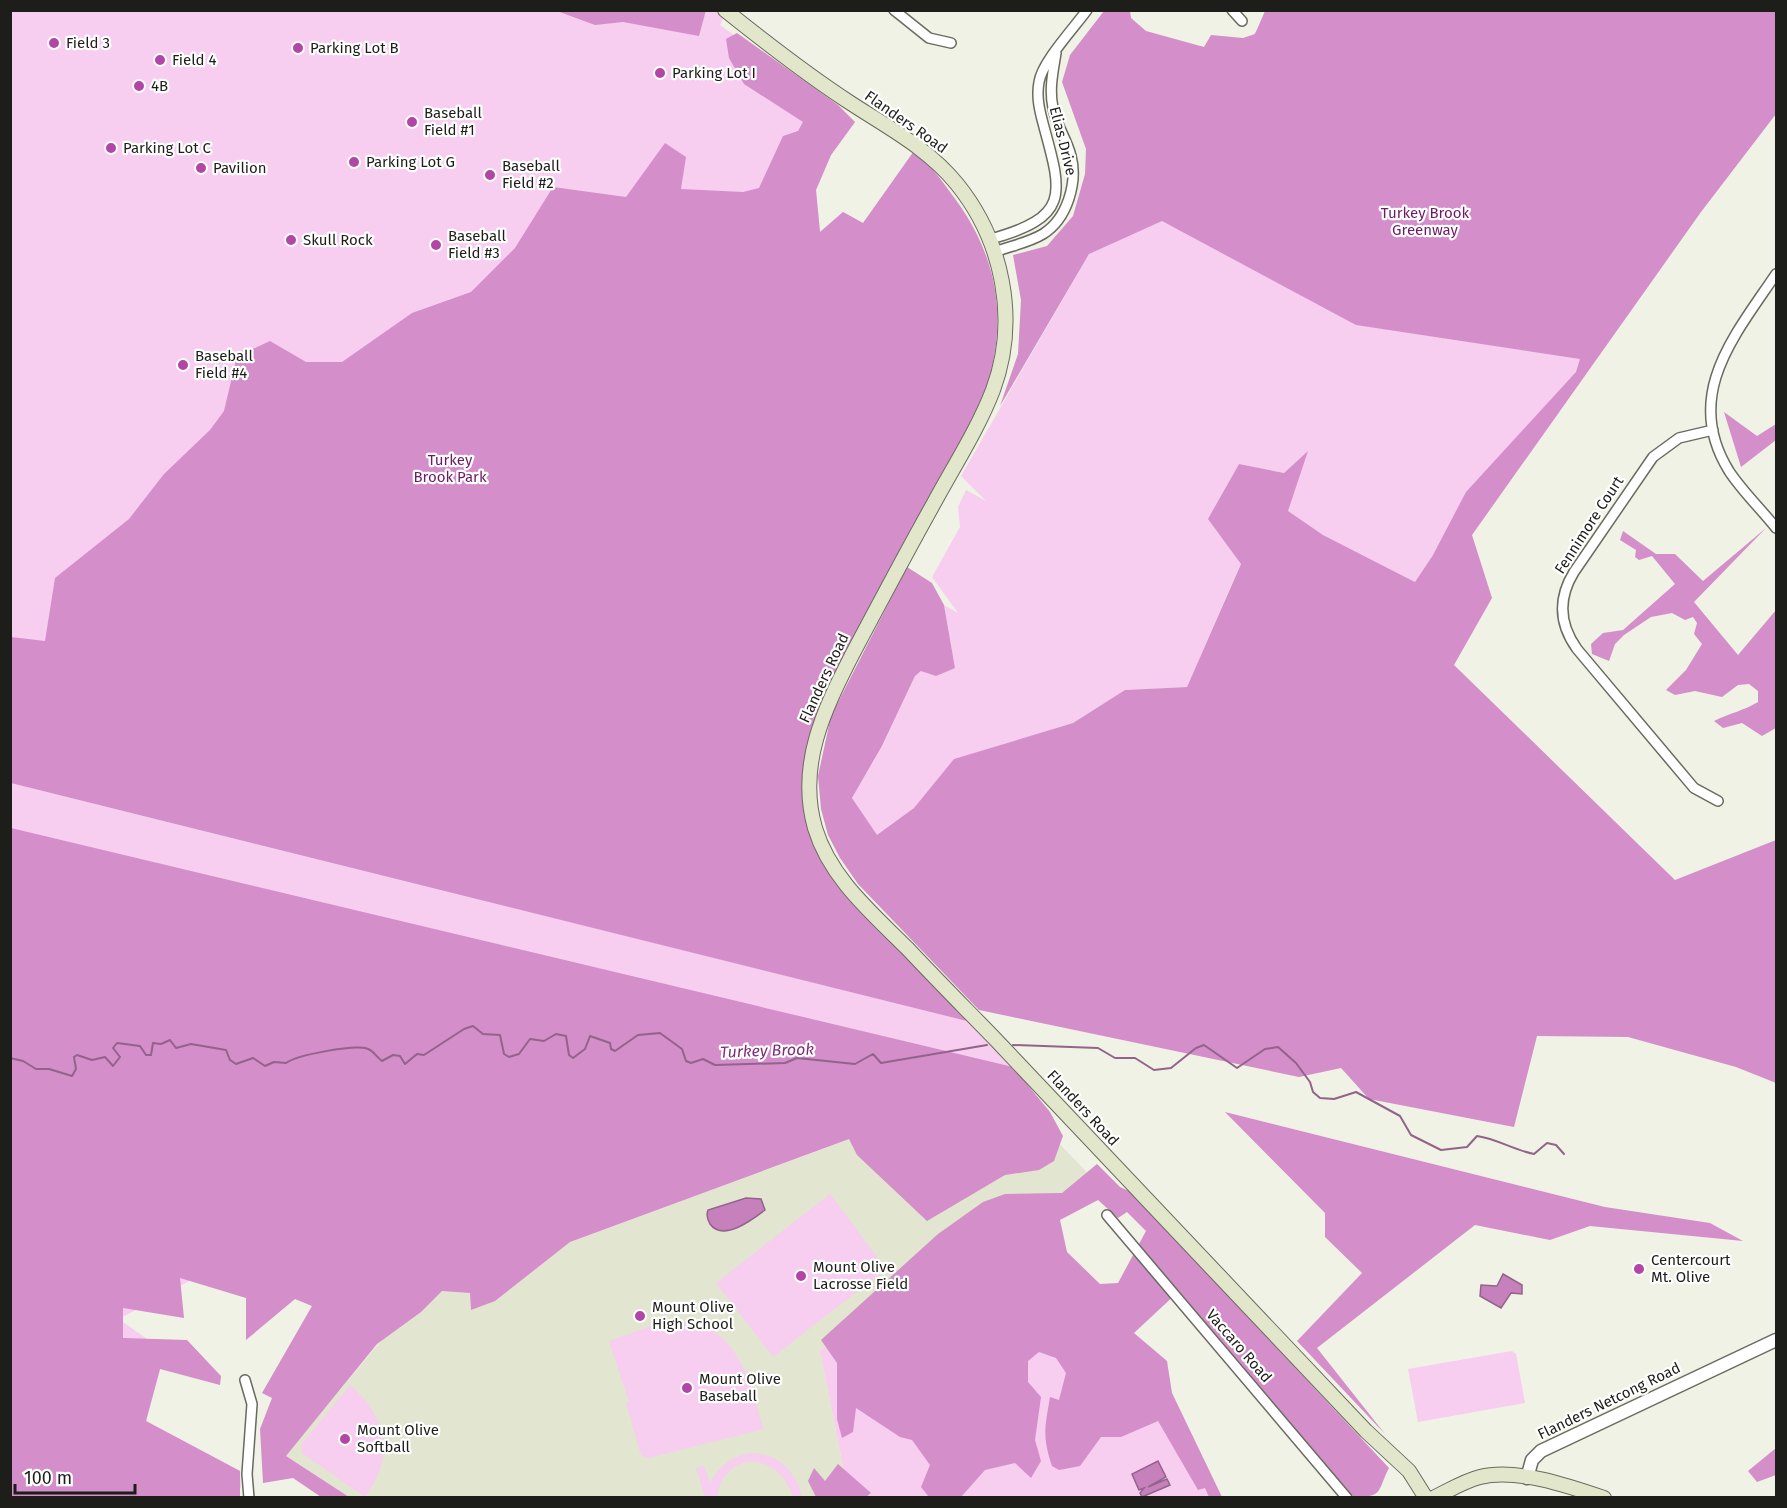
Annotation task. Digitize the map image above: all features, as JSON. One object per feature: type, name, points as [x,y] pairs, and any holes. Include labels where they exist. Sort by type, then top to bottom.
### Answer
[{"type":"main road","name":"Flanders Road","points":[[730,12],[802,70],[937,162],[974,206],[993,245],[1002,281],[1005,315],[1002,354],[995,383],[970,436],[849,661],[816,733],[809,780],[815,828],[834,869],[864,905],[989,1033],[1366,1431],[1406,1468],[1425,1497]]},
{"type":"main road","points":[[1433,1497],[1479,1477],[1527,1478],[1560,1484],[1604,1497]]},
{"type":"street","points":[[894,10],[929,38],[951,43]]},
{"type":"street","name":"Elias Drive","points":[[993,245],[1040,220],[1055,199],[1058,178],[1037,93],[1042,69],[1087,10]]},
{"type":"street","points":[[1232,10],[1242,21]]},
{"type":"street","name":"Elias Drive","points":[[993,245],[1047,231],[1060,216],[1070,194],[1073,176],[1072,157],[1056,121],[1052,99],[1056,53]]},
{"type":"street","points":[[1776,274],[1721,359],[1712,389],[1713,430],[1729,471],[1776,528]]},
{"type":"street","name":"Fennimore Court","points":[[1713,430],[1679,438],[1653,457],[1566,585],[1562,608],[1566,631],[1577,649],[1694,788],[1718,801]]},
{"type":"street","name":"Vaccaro Road","points":[[1107,1215],[1347,1497]]},
{"type":"street","name":"Flanders Netcong Road","points":[[1527,1478],[1530,1463],[1541,1451],[1776,1340]]},
{"type":"street","points":[[245,1380],[252,1404],[247,1474],[249,1497]]},
{"type":"shaded area","name":"Mount Olive High School","points":[[1001,1083],[1102,1188],[820,1350],[849,1497],[349,1497],[285,1456],[425,1288],[456,1284]]},
{"type":"shaded area","points":[[746,1198],[761,1199],[765,1210],[738,1228],[722,1231],[710,1224],[707,1217],[708,1210]]},
{"type":"shaded area","points":[[1503,1274],[1522,1285],[1522,1294],[1511,1293],[1501,1308],[1480,1296],[1481,1285],[1497,1286]]},
{"type":"shaded area","points":[[1158,1461],[1166,1477],[1148,1487],[1167,1479],[1170,1485],[1142,1497],[1140,1493],[1144,1488],[1139,1490],[1132,1474]]},
{"type":"green space","points":[[706,10],[699,36],[623,22],[595,25],[557,11]]},
{"type":"green space","name":"Turkey Brook Park","points":[[10,11],[718,11],[724,16],[720,25],[855,122],[831,155],[816,190],[820,232],[843,212],[863,223],[914,151],[797,753],[805,870],[971,1022],[1013,1067],[1001,1083],[456,1284],[241,1253],[119,1319],[165,1352],[146,1421],[240,1471],[241,1488],[169,1498],[11,1497]]},
{"type":"green space","points":[[1104,11],[1130,11],[1131,18],[1146,31],[1204,47],[1211,35],[1243,38],[1255,34],[1265,11],[1776,11],[1776,114],[1701,212],[1472,535],[1492,598],[1454,665],[1675,880],[1776,840],[1776,1083],[1736,1067],[1628,1037],[1537,1036],[1514,1127],[1369,1099],[1341,1068],[1299,1077],[979,1010],[858,884],[840,858],[828,835],[821,809],[818,776],[831,716],[907,567],[932,583],[944,605],[955,668],[936,676],[921,671],[915,676],[882,746],[852,798],[877,835],[914,808],[954,759],[1073,723],[1125,690],[1187,687],[1241,564],[1208,519],[1239,464],[1284,473],[1308,451],[1288,511],[1323,535],[1415,582],[1433,555],[1466,492],[1576,372],[1580,359],[1356,325],[1162,221],[1089,254],[1000,406],[1018,354],[1021,300],[1013,255],[1047,246],[1073,216],[1085,174],[1086,149],[1062,82],[1070,55]]},
{"type":"green space","name":"Turkey Brook Greenway","points":[[1271,11],[1776,11],[1776,90],[1479,514],[1433,555],[1415,582],[1323,535],[1287,511],[1307,452],[1284,473],[1239,464],[1209,519],[1241,563],[1187,687],[1125,690],[1073,723],[955,759],[914,808],[877,836],[852,798],[882,747],[915,676],[921,671],[955,668],[944,605],[958,613],[932,577],[960,527],[958,507],[966,490],[986,501],[961,476],[1089,254]]},
{"type":"green space","points":[[737,33],[838,105],[855,122],[831,155],[816,190],[820,232],[843,212],[863,223],[914,151],[938,176],[967,217],[981,243],[990,269],[996,295],[997,322],[995,349],[980,406],[818,714],[805,756],[803,781],[814,844],[971,1022],[11,783],[11,637],[45,641],[55,578],[129,519],[164,474],[210,430],[224,411],[236,360],[241,351],[270,341],[306,362],[342,362],[412,313],[471,292],[515,248],[553,187],[626,197],[665,143],[686,157],[681,189],[743,192],[759,188],[783,136],[798,131],[803,122],[744,84],[729,58],[726,39]]},
{"type":"green space","points":[[1724,412],[1757,436],[1776,424],[1776,440],[1741,467]]},
{"type":"green space","points":[[1766,528],[1694,602],[1738,655],[1776,610],[1776,728],[1762,736],[1742,723],[1723,728],[1714,721],[1758,702],[1758,691],[1749,684],[1738,685],[1722,697],[1695,691],[1675,695],[1666,690],[1686,670],[1702,644],[1694,634],[1697,623],[1693,617],[1685,620],[1672,613],[1651,617],[1624,635],[1615,644],[1609,661],[1592,654],[1591,644],[1603,633],[1623,630],[1675,584],[1652,556],[1639,560],[1635,557],[1636,550],[1620,540],[1623,531],[1656,554],[1675,554],[1703,581]]},
{"type":"green space","points":[[11,828],[1013,1067],[1050,1112],[1063,1136],[1054,1161],[1039,1170],[1005,1175],[927,1221],[857,1155],[849,1139],[570,1242],[495,1301],[471,1310],[470,1293],[442,1291],[421,1312],[377,1344],[286,1456],[349,1497],[321,1497],[293,1478],[263,1483],[260,1429],[272,1398],[262,1393],[312,1306],[295,1299],[246,1340],[246,1298],[180,1278],[184,1318],[123,1308],[123,1338],[187,1340],[221,1376],[220,1385],[160,1369],[146,1421],[240,1471],[240,1496],[11,1498]]},
{"type":"green space","points":[[1225,1112],[1605,1207],[1710,1223],[1743,1241],[1590,1226],[1550,1240],[1475,1225],[1317,1348],[1385,1434],[1297,1341],[1362,1273],[1325,1237],[1325,1213]]},
{"type":"green space","points":[[1097,1164],[1120,1187],[1131,1192],[1389,1468],[1378,1491],[1370,1496],[1354,1497],[1300,1437],[1179,1291],[1134,1333],[1167,1361],[1172,1393],[1222,1497],[1209,1497],[1205,1488],[1198,1490],[1158,1421],[1121,1437],[1101,1437],[1080,1466],[1059,1470],[1052,1466],[1045,1432],[1047,1416],[1050,1397],[1059,1400],[1066,1373],[1056,1358],[1039,1352],[1028,1361],[1028,1382],[1041,1397],[1035,1440],[1041,1461],[1031,1478],[1015,1463],[985,1470],[961,1497],[929,1497],[921,1487],[930,1465],[912,1440],[900,1437],[856,1408],[853,1432],[842,1438],[837,1419],[837,1363],[821,1340],[938,1234],[983,1202],[1005,1194],[1062,1193]],"holes":[[[1098,1200],[1118,1218],[1127,1212],[1146,1231],[1118,1283],[1100,1284],[1067,1252],[1060,1220]]]},
{"type":"green space","name":"Mount Olive Lacrosse Field","points":[[830,1194],[886,1269],[773,1357],[716,1283]]},
{"type":"green space","points":[[1033,1228],[1215,1497],[849,1497],[820,1350]]},
{"type":"green space","name":"Mount Olive Baseball","points":[[685,1321],[704,1326],[719,1335],[731,1347],[747,1377],[764,1429],[648,1458],[641,1455],[626,1403],[629,1402],[609,1341],[657,1324]]},
{"type":"green space","points":[[1512,1351],[1516,1354],[1525,1403],[1418,1422],[1408,1369]]},
{"type":"green space","name":"Mount Olive Softball","points":[[350,1385],[372,1411],[383,1438],[384,1452],[381,1466],[365,1497],[302,1453],[301,1445]]},
{"type":"green space","points":[[1776,1448],[1776,1475],[1757,1482],[1748,1471]]},
{"type":"green space","points":[[751,1453],[771,1457],[785,1466],[791,1472],[803,1497],[793,1497],[786,1482],[776,1471],[764,1464],[752,1462],[740,1464],[730,1471],[722,1482],[717,1497],[705,1497],[696,1468],[704,1466],[710,1483],[727,1463]]},
{"type":"green space","points":[[838,1464],[871,1493],[866,1497],[816,1497],[808,1481],[814,1468],[825,1481]]},
{"type":"waterway","name":"Turkey Brook","points":[[10,1058],[23,1061],[36,1069],[49,1069],[72,1076],[76,1069],[74,1057],[77,1055],[92,1060],[105,1057],[113,1066],[120,1057],[113,1048],[117,1043],[140,1046],[146,1055],[151,1055],[153,1043],[161,1044],[170,1040],[176,1048],[191,1044],[226,1050],[230,1060],[236,1064],[253,1058],[265,1066],[274,1062],[286,1063],[326,1051],[351,1048],[370,1050],[382,1061],[393,1055],[400,1056],[405,1064],[417,1054],[424,1055],[464,1029],[473,1026],[483,1034],[500,1035],[504,1054],[509,1057],[519,1054],[530,1039],[544,1041],[556,1034],[566,1036],[569,1055],[573,1058],[585,1049],[590,1036],[610,1043],[611,1049],[615,1051],[638,1035],[660,1033],[682,1049],[686,1061],[691,1063],[703,1059],[715,1065],[785,1063],[797,1058],[855,1064],[873,1054],[881,1063],[987,1045]]},
{"type":"waterway","name":"Turkey Brook","points":[[1013,1045],[1098,1048],[1115,1058],[1135,1058],[1154,1070],[1171,1068],[1196,1048],[1204,1045],[1237,1068],[1265,1049],[1278,1047],[1296,1063],[1310,1082],[1313,1092],[1320,1098],[1334,1099],[1356,1092],[1400,1116],[1411,1135],[1441,1150],[1467,1147],[1477,1136],[1534,1154],[1547,1143],[1556,1145],[1564,1154]]},
{"type":"place","name":"Field 3","points":[[54,43]]},
{"type":"place","name":"Parking Lot B","points":[[298,48]]},
{"type":"place","name":"Field 4","points":[[160,60]]},
{"type":"place","name":"Parking Lot I","points":[[660,73]]},
{"type":"place","name":"4B","points":[[139,86]]},
{"type":"place","name":"Baseball Field #1","points":[[412,122]]},
{"type":"place","name":"Parking Lot C","points":[[111,148]]},
{"type":"place","name":"Parking Lot G","points":[[354,162]]},
{"type":"place","name":"Pavilion","points":[[201,168]]},
{"type":"place","name":"Baseball Field #2","points":[[490,175]]},
{"type":"place","name":"Skull Rock","points":[[291,240]]},
{"type":"place","name":"Baseball Field #3","points":[[436,245]]},
{"type":"place","name":"Baseball Field #4","points":[[183,365]]},
{"type":"place","name":"Centercourt Mt. Olive","points":[[1639,1269]]},
{"type":"place","name":"Mount Olive Lacrosse Field","points":[[801,1276]]},
{"type":"place","name":"Mount Olive High School","points":[[640,1316]]},
{"type":"place","name":"Mount Olive Baseball","points":[[687,1388]]},
{"type":"place","name":"Mount Olive Softball","points":[[345,1439]]}]
